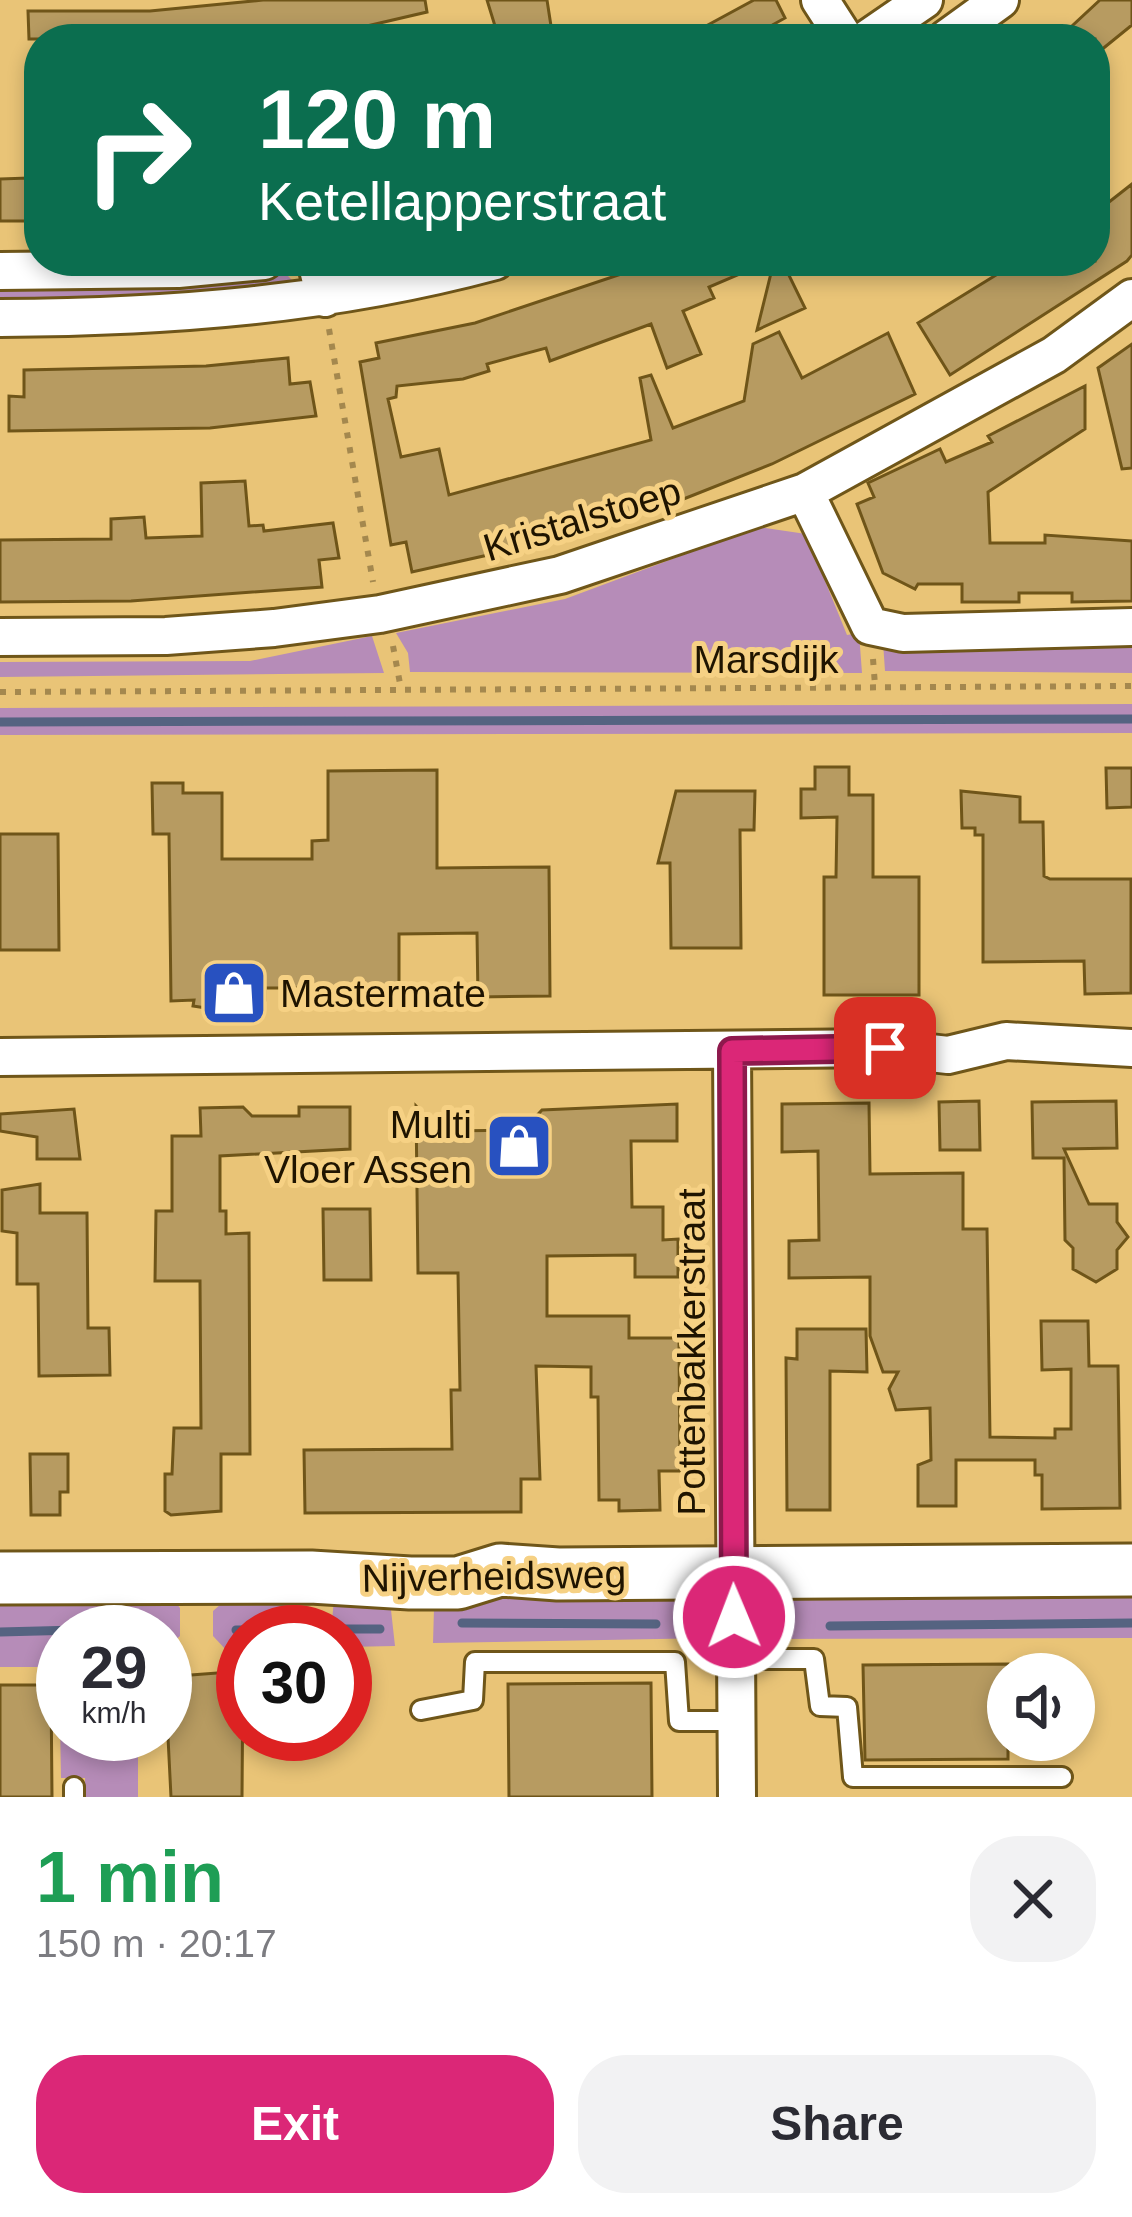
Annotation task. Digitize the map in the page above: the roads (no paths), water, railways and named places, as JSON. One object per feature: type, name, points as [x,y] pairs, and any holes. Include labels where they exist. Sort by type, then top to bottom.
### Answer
[{"type":"street","points":[[890,24],[924,0]]},
{"type":"street","points":[[967,24],[1000,0]]},
{"type":"street","points":[[320,276],[325,298]]},
{"type":"street","points":[[0,318],[136,317],[325,298],[426,276]]},
{"type":"street","name":"Kristalstoep","points":[[0,638],[166,636],[380,614],[560,575],[805,492],[1054,355],[1132,298]]},
{"type":"street","points":[[805,492],[870,626],[903,633],[1132,627]]},
{"type":"street","points":[[0,1057],[885,1048],[948,1055],[1006,1041],[1132,1048]]},
{"type":"street","name":"Pottenbakkerstraat","points":[[732,1051],[737,1797]]},
{"type":"street","name":"Nijverheidsweg","points":[[0,1578],[311,1576],[410,1583],[458,1582],[500,1570],[734,1574],[1132,1570]]},
{"type":"lane","points":[[735,1659],[814,1659],[820,1706],[847,1707],[853,1777],[1062,1777]]},
{"type":"lane","points":[[421,1709],[473,1700],[475,1662],[675,1662],[679,1721],[736,1721]]},
{"type":"waterway","points":[[0,722],[1132,719]]},
{"type":"waterway","points":[[462,1623],[656,1624]]},
{"type":"waterway","points":[[830,1626],[1132,1623]]},
{"type":"waterway","points":[[372,1629],[380,1629]]},
{"type":"waterway","points":[[0,1632],[36,1631]]},
{"type":"place","name":"Mastermate","points":[[234,993]]},
{"type":"place","name":"Multi Vloer Assen","points":[[519,1146]]}]
